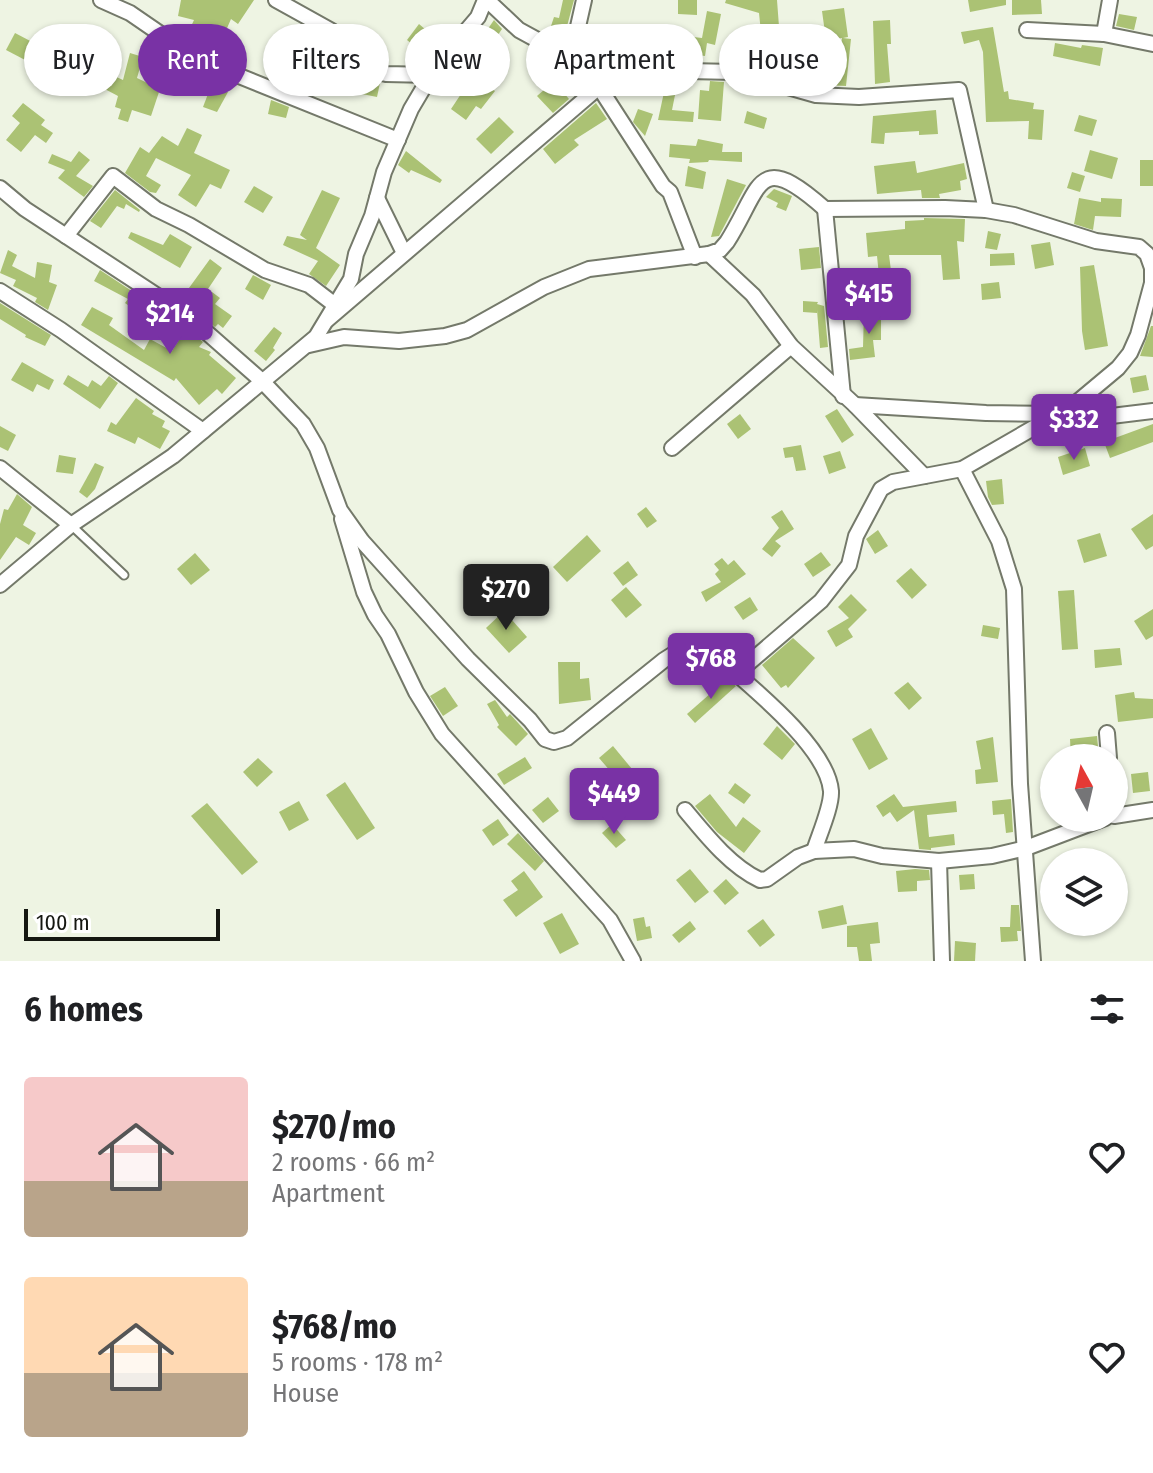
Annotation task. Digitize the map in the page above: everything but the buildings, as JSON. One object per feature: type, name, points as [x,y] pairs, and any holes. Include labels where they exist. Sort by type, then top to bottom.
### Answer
[{"type":"street","points":[[101,0],[130,13],[197,59],[398,140]]},
{"type":"street","points":[[276,0],[332,31],[350,66],[386,74],[405,74]]},
{"type":"street","points":[[472,24],[486,0],[526,34]]},
{"type":"street","points":[[579,24],[584,0]]},
{"type":"street","points":[[1104,34],[1110,0]]},
{"type":"street","points":[[1027,30],[1104,34],[1153,44]]},
{"type":"street","points":[[703,71],[735,72],[816,95],[845,97],[959,90],[986,210]]},
{"type":"street","points":[[0,585],[71,525],[173,456],[309,345],[351,279],[356,254],[384,172],[419,96]]},
{"type":"street","points":[[327,320],[588,96]]},
{"type":"street","points":[[605,96],[663,186],[670,192],[702,256],[753,295],[791,346],[924,476]]},
{"type":"street","points":[[66,236],[113,176],[156,209],[265,270],[309,285],[335,305]]},
{"type":"street","points":[[309,345],[344,337],[412,341],[445,336],[467,330],[544,287],[589,269],[702,256],[720,250],[738,225],[757,186],[772,178],[783,178],[803,189],[825,209],[849,400]]},
{"type":"street","points":[[0,188],[25,209],[188,316],[228,349],[303,424],[317,448],[340,510],[364,592],[416,692],[442,734],[610,920],[633,961]]},
{"type":"street","points":[[377,198],[404,253]]},
{"type":"street","points":[[737,673],[821,601],[849,565],[856,536],[881,489],[893,482],[962,469],[1061,414],[1085,398],[1118,368],[1130,353],[1143,320],[1152,283],[1152,268],[1147,254],[1139,247],[1096,241],[1014,215],[945,208],[825,209]]},
{"type":"street","points":[[0,291],[61,330],[203,431]]},
{"type":"street","points":[[672,448],[791,346]]},
{"type":"street","points":[[849,400],[986,413],[1061,414],[1095,418],[1153,411]]},
{"type":"street","points":[[0,468],[71,525]]},
{"type":"street","points":[[962,469],[999,541],[1014,589],[1014,637],[1033,961]]},
{"type":"street","points":[[340,510],[362,541],[428,616],[545,739],[554,742],[567,738],[664,660],[691,643],[707,648],[812,747],[826,769],[832,794],[814,851]]},
{"type":"street","points":[[1107,733],[1108,744]]},
{"type":"street","points":[[685,810],[715,844],[760,880],[767,879],[798,857],[814,851],[854,849],[882,856],[939,861],[992,856],[1026,848],[1068,832]]},
{"type":"street","points":[[1128,814],[1153,810]]},
{"type":"street","points":[[939,861],[942,961]]},
{"type":"lane","points":[[71,525],[124,575]]}]
